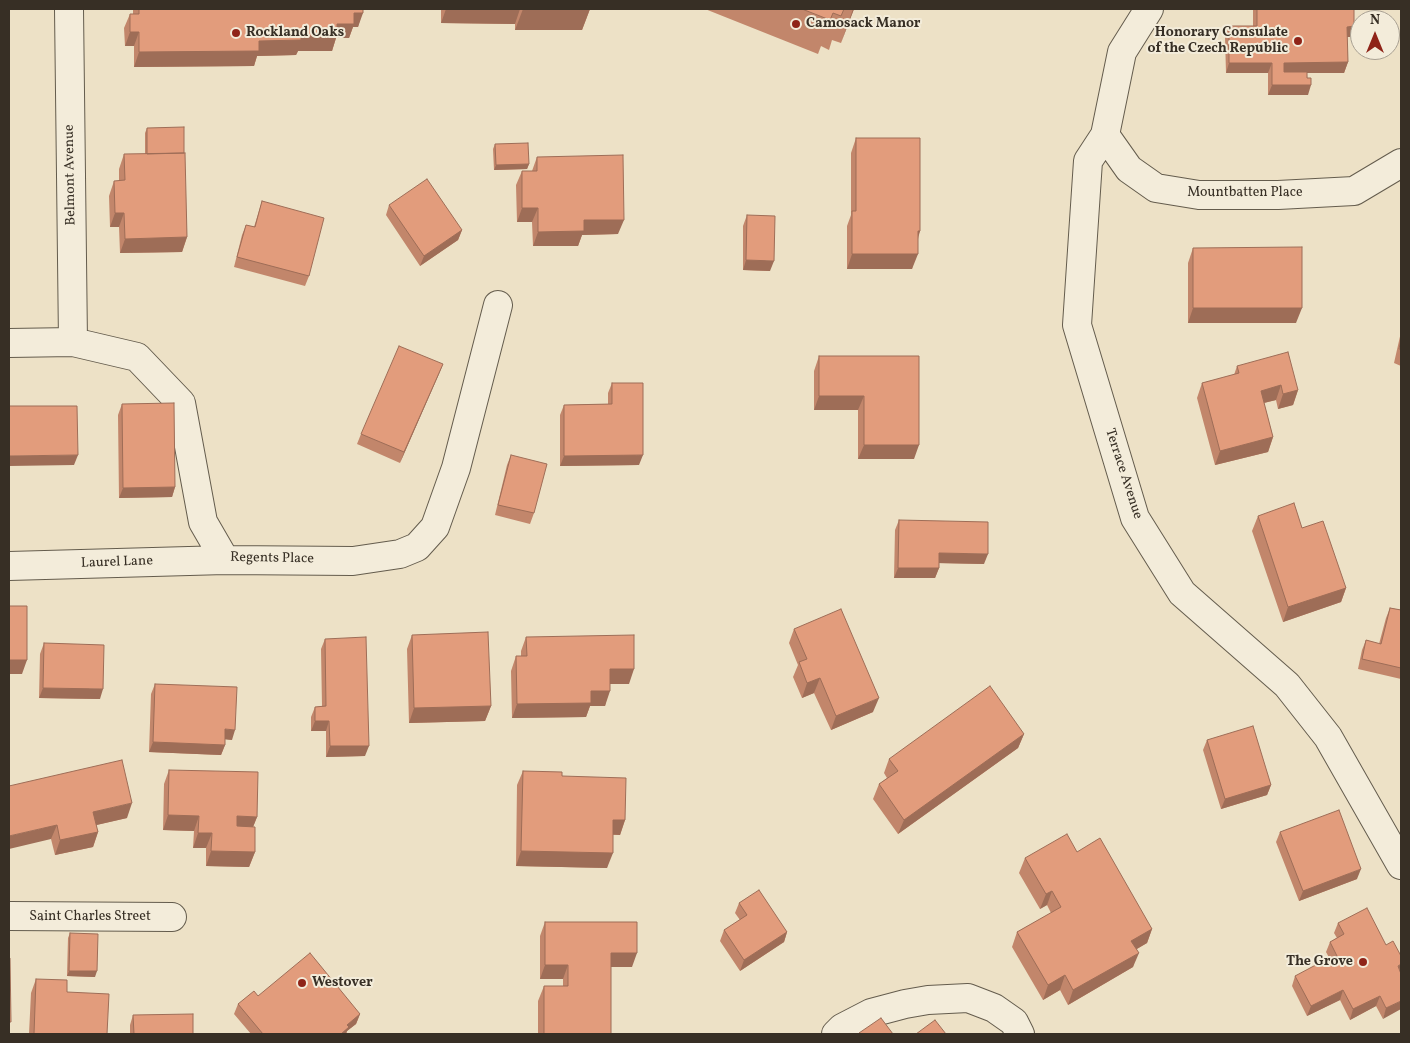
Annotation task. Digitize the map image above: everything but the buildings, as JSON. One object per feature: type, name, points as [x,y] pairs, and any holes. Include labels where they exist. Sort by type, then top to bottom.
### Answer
[{"type":"street","name":"Belmont Avenue","points":[[69,9],[74,342]]},
{"type":"street","name":"Terrace Avenue","points":[[1149,9],[1122,52],[1105,135],[1088,161],[1078,325],[1136,518],[1182,593],[1287,685],[1328,737],[1401,865]]},
{"type":"street","name":"Mountbatten Place","points":[[1105,135],[1129,169],[1156,188],[1199,195],[1278,195],[1354,191],[1401,163]]},
{"type":"street","name":"Regents Place","points":[[9,343],[74,342],[137,357],[182,403],[202,522],[225,560],[353,560],[400,554],[417,547],[435,527],[456,468],[498,305]]},
{"type":"street","name":"Laurel Lane","points":[[9,566],[225,560]]},
{"type":"street","name":"Saint Charles Street","points":[[9,916],[172,917]]},
{"type":"street","points":[[836,1034],[842,1028],[871,1013],[896,1006],[928,1000],[968,998],[994,1008],[1014,1022],[1020,1034]]},
{"type":"place","name":"Camosack Manor","points":[[796,24]]},
{"type":"place","name":"Rockland Oaks","points":[[236,33]]},
{"type":"place","name":"Honorary Consulate of the Czech Republic","points":[[1298,41]]},
{"type":"place","name":"The Grove","points":[[1363,962]]},
{"type":"place","name":"Westover","points":[[302,983]]}]
